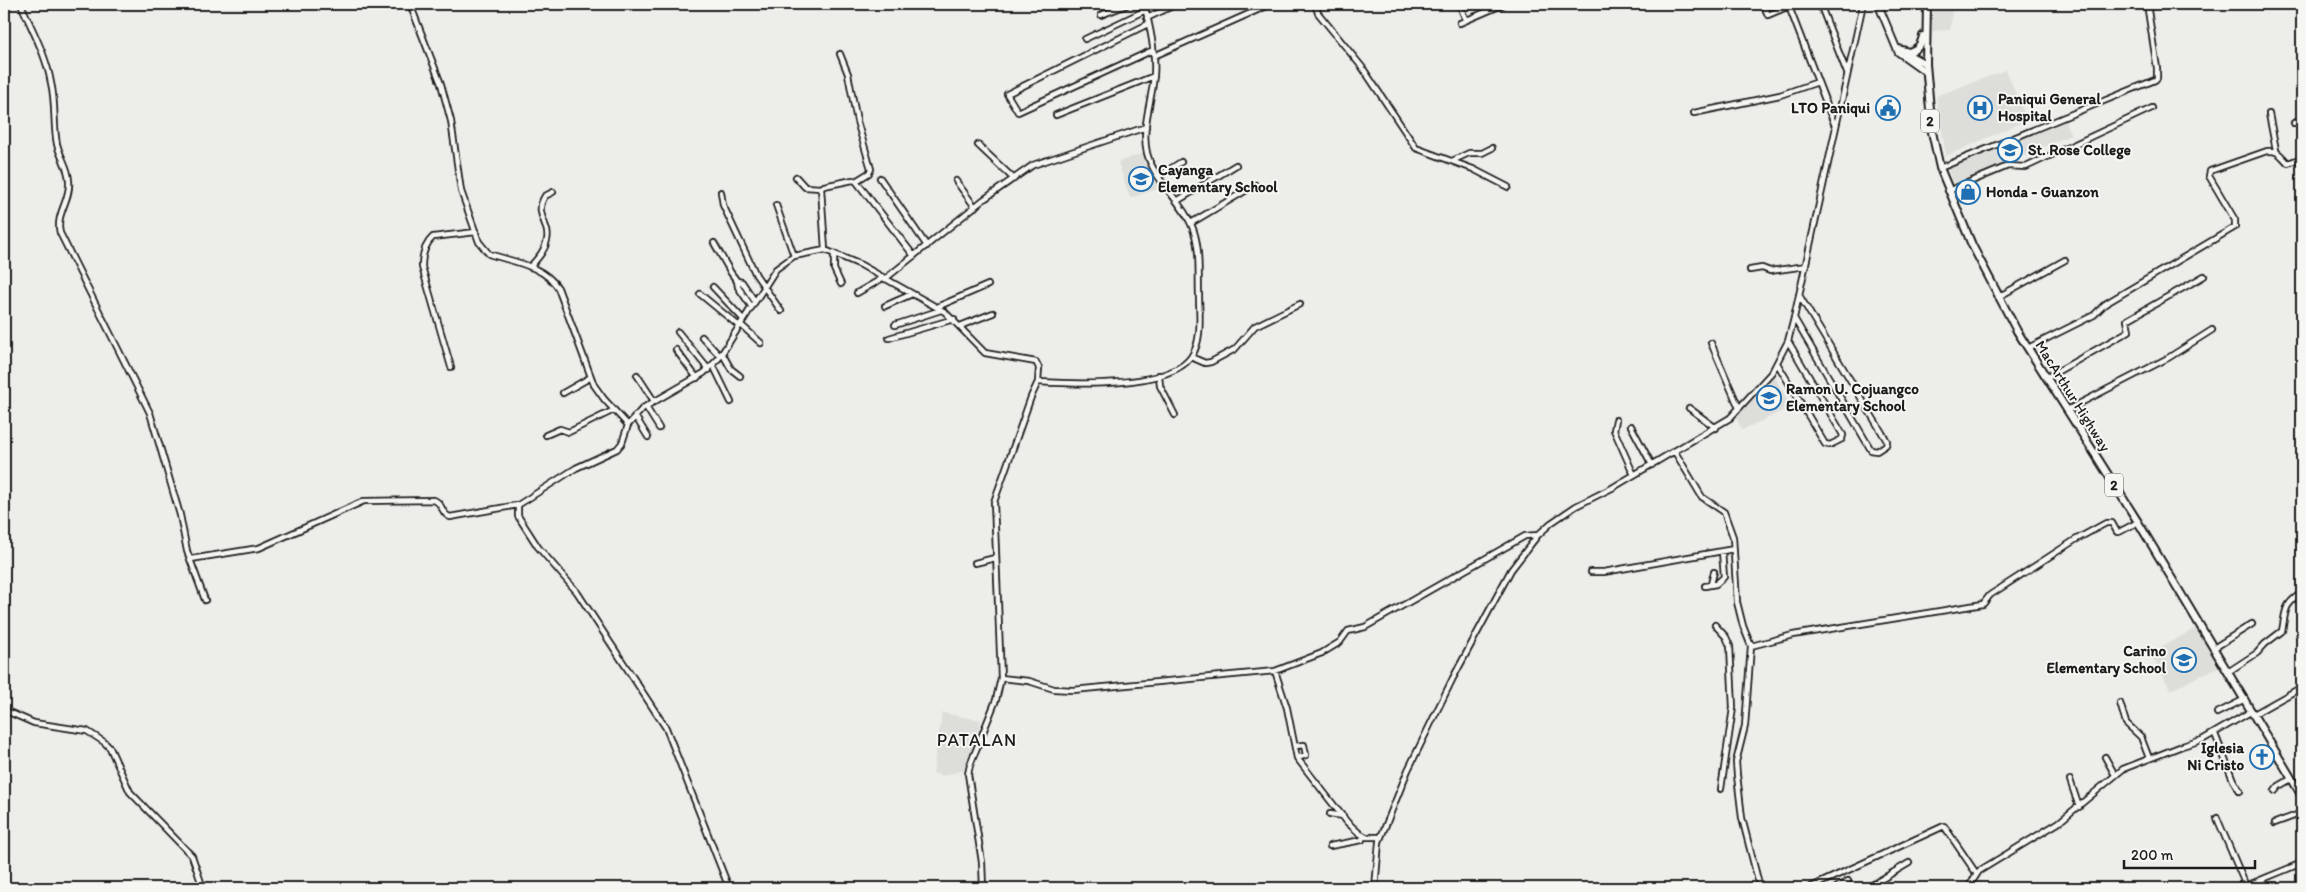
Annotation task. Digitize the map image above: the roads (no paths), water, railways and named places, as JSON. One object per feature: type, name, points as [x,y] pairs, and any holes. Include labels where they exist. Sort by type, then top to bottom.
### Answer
[{"type":"highway","name":"MacArthur Highway","points":[[1927,4],[1926,72],[1929,114],[1940,168],[1972,245],[1998,297],[2046,378],[2138,522],[2253,712],[2291,779],[2302,794]]},
{"type":"highway","points":[[1898,50],[1909,52],[1918,48],[1922,42],[1926,23]]},
{"type":"main road","points":[[1878,4],[1898,50],[1926,72]]},
{"type":"main road","points":[[1898,50],[1926,64]]},
{"type":"street","points":[[22,4],[29,23],[38,38],[51,81],[57,146],[69,177],[68,191],[58,218],[60,233],[150,413],[182,522],[187,551],[192,559],[205,600]]},
{"type":"street","points":[[410,4],[441,84],[451,121],[461,191],[479,242],[489,254],[515,260],[530,266],[554,281],[591,378],[604,399],[628,425]]},
{"type":"street","points":[[1101,16],[1129,4]]},
{"type":"street","points":[[1038,382],[1097,385],[1172,372],[1191,357],[1198,342],[1200,323],[1198,258],[1191,223],[1158,176],[1147,152],[1146,127],[1154,76],[1154,56],[1144,4]]},
{"type":"street","points":[[1147,18],[1177,4]]},
{"type":"street","points":[[1154,56],[1271,4]]},
{"type":"street","points":[[1315,4],[1318,13],[1362,67],[1413,146],[1420,151],[1473,169],[1508,187]]},
{"type":"street","points":[[1460,4],[1466,20]]},
{"type":"street","points":[[1460,23],[1504,4]]},
{"type":"street","points":[[1763,4],[1768,15],[1794,4]]},
{"type":"street","points":[[1820,4],[1848,74]]},
{"type":"street","points":[[1375,888],[1379,842],[1408,770],[1465,654],[1511,570],[1538,535],[1551,523],[1576,506],[1716,428],[1739,408],[1768,377],[1777,363],[1788,341],[1794,318],[1863,4]]},
{"type":"street","points":[[1940,168],[2157,78],[2147,4]]},
{"type":"street","points":[[1788,5],[1836,127]]},
{"type":"street","points":[[1084,39],[1146,10]]},
{"type":"street","points":[[1148,24],[1007,94],[1017,112],[1153,50]]},
{"type":"street","points":[[796,177],[804,186],[821,188],[856,181],[869,173],[871,169],[857,121],[848,74],[840,54]]},
{"type":"street","points":[[1056,115],[1154,76]]},
{"type":"street","points":[[1694,113],[1780,95],[1818,82]]},
{"type":"street","points":[[1948,190],[2008,166],[2026,168],[2152,108]]},
{"type":"street","points":[[2269,114],[2276,150],[2288,162],[2302,158]]},
{"type":"street","points":[[2294,123],[2302,120]]},
{"type":"street","points":[[857,293],[884,278],[928,246],[975,207],[1036,164],[1146,127]]},
{"type":"street","points":[[978,145],[1014,179]]},
{"type":"street","points":[[1452,161],[1469,153],[1482,153],[1492,148]]},
{"type":"street","points":[[2028,348],[2094,315],[2105,304],[2235,227],[2235,220],[2209,176],[2210,171],[2267,151],[2276,150]]},
{"type":"street","points":[[1158,176],[1182,162]]},
{"type":"street","points":[[1177,201],[1236,165]]},
{"type":"street","points":[[880,178],[928,246]]},
{"type":"street","points":[[856,181],[914,256]]},
{"type":"street","points":[[956,181],[975,207]]},
{"type":"street","points":[[1191,223],[1255,185]]},
{"type":"street","points":[[821,188],[825,250]]},
{"type":"street","points":[[530,266],[539,257],[547,241],[547,233],[540,209],[545,196],[553,192]]},
{"type":"street","points":[[720,192],[723,205],[756,275],[781,311]]},
{"type":"street","points":[[776,205],[794,256]]},
{"type":"street","points":[[451,367],[422,267],[422,258],[424,250],[433,238],[476,232]]},
{"type":"street","points":[[714,243],[737,281],[738,287],[751,306]]},
{"type":"street","points":[[192,559],[259,548],[370,500],[434,500],[438,502],[444,514],[450,517],[518,505],[576,468],[617,449],[622,443],[628,425],[646,407],[709,370],[721,355],[764,284],[782,263],[794,256],[825,250],[861,265],[939,309],[954,319],[983,352],[989,355],[1036,362],[1039,368],[1038,382],[1024,414],[995,497],[995,558],[1002,678],[968,774],[982,862],[983,888]]},
{"type":"street","points":[[834,254],[834,269],[841,284]]},
{"type":"street","points":[[1998,297],[2066,260]]},
{"type":"street","points":[[1750,270],[1762,268],[1770,271],[1806,266]]},
{"type":"street","points":[[2046,378],[2129,331],[2127,320],[2204,276]]},
{"type":"street","points":[[737,281],[742,282],[754,300]]},
{"type":"street","points":[[895,325],[939,309],[988,285]]},
{"type":"street","points":[[713,287],[743,319]]},
{"type":"street","points":[[700,294],[761,343]]},
{"type":"street","points":[[885,306],[912,294]]},
{"type":"street","points":[[1794,318],[1871,450],[1877,451],[1886,445],[1886,441],[1799,295]]},
{"type":"street","points":[[1191,357],[1205,363],[1211,362],[1235,349],[1255,326],[1300,304]]},
{"type":"street","points":[[960,326],[994,313]]},
{"type":"street","points":[[889,338],[954,319]]},
{"type":"street","points":[[2067,410],[2168,358],[2212,330]]},
{"type":"street","points":[[678,332],[709,370]]},
{"type":"street","points":[[702,337],[740,376]]},
{"type":"street","points":[[1777,363],[1825,444],[1830,445],[1842,439],[1843,436],[1788,341]]},
{"type":"street","points":[[1711,343],[1739,408]]},
{"type":"street","points":[[676,350],[697,378]]},
{"type":"street","points":[[713,365],[731,402]]},
{"type":"street","points":[[636,375],[654,401]]},
{"type":"street","points":[[1160,375],[1160,386],[1175,415]]},
{"type":"street","points":[[563,393],[591,378]]},
{"type":"street","points":[[646,407],[659,428]]},
{"type":"street","points":[[1689,408],[1716,428]]},
{"type":"street","points":[[546,435],[560,429],[569,432],[614,410]]},
{"type":"street","points":[[636,416],[648,437]]},
{"type":"street","points":[[1616,420],[1614,430],[1634,475]]},
{"type":"street","points":[[1632,426],[1652,465]]},
{"type":"street","points":[[1675,452],[1702,497],[1724,512],[1728,520],[1734,549],[1738,602],[1750,646],[1745,726],[1736,762],[1742,818],[1760,888]]},
{"type":"street","points":[[518,505],[518,516],[538,547],[577,592],[666,728],[730,888]]},
{"type":"street","points":[[1750,646],[1793,635],[1983,604],[1998,590],[2075,540],[2106,523],[2112,523],[2117,532],[2119,532],[2138,522]]},
{"type":"street","points":[[1002,678],[1029,681],[1054,689],[1073,690],[1275,671],[1322,653],[1340,642],[1348,631],[1365,627],[1525,536],[1538,535]]},
{"type":"street","points":[[1591,572],[1604,572],[1734,549]]},
{"type":"street","points":[[1705,586],[1716,584],[1724,577],[1722,551]]},
{"type":"street","points":[[975,563],[995,558]]},
{"type":"street","points":[[1711,584],[1714,572]]},
{"type":"street","points":[[2228,672],[2257,653],[2282,631],[2283,616],[2288,604],[2302,593]]},
{"type":"street","points":[[2214,648],[2252,624]]},
{"type":"street","points":[[1715,626],[1726,637],[1730,646],[1734,708],[1721,789]]},
{"type":"street","points":[[1275,671],[1287,708],[1297,758],[1343,816],[1363,836],[1381,837]]},
{"type":"street","points":[[1968,888],[1976,874],[2058,823],[2115,775],[2130,765],[2202,740],[2302,687]]},
{"type":"street","points":[[2217,713],[2245,699]]},
{"type":"street","points":[[2120,703],[2126,722],[2142,737],[2149,758]]},
{"type":"street","points":[[1734,708],[1745,708]]},
{"type":"street","points":[[4,710],[34,723],[87,731],[104,742],[110,748],[130,792],[192,856],[203,888]]},
{"type":"street","points":[[2215,734],[2233,780],[2240,791]]},
{"type":"street","points":[[1295,746],[1304,745],[1306,749],[1306,755],[1297,758]]},
{"type":"street","points":[[2104,757],[2115,775]]},
{"type":"street","points":[[2275,791],[2279,786],[2291,779]]},
{"type":"street","points":[[2070,780],[2079,807]]},
{"type":"street","points":[[2275,824],[2302,813]]},
{"type":"street","points":[[1330,814],[1343,816]]},
{"type":"street","points":[[2217,818],[2246,886],[2302,863]]},
{"type":"street","points":[[1809,888],[1944,826],[1976,874]]},
{"type":"street","points":[[1330,846],[1362,840],[1363,836]]},
{"type":"street","points":[[1867,888],[1909,863]]},
{"type":"street","points":[[1836,888],[1848,881]]},
{"type":"place","name":"LTO Paniqui","points":[[1888,108]]},
{"type":"place","name":"Paniqui General Hospital","points":[[1980,108]]},
{"type":"place","name":"St. Rose College","points":[[2010,150]]},
{"type":"place","name":"Cayanga Elementary School","points":[[1141,179]]},
{"type":"place","name":"Honda - Guanzon","points":[[1968,192]]},
{"type":"place","name":"Ramon U. Cojuangco Elementary School","points":[[1769,398]]},
{"type":"place","name":"Carino Elementary School","points":[[2184,660]]},
{"type":"place","name":"Iglesia Ni Cristo","points":[[2262,757]]},
{"type":"district","name":"PATALAN","points":[[977,740]]}]
